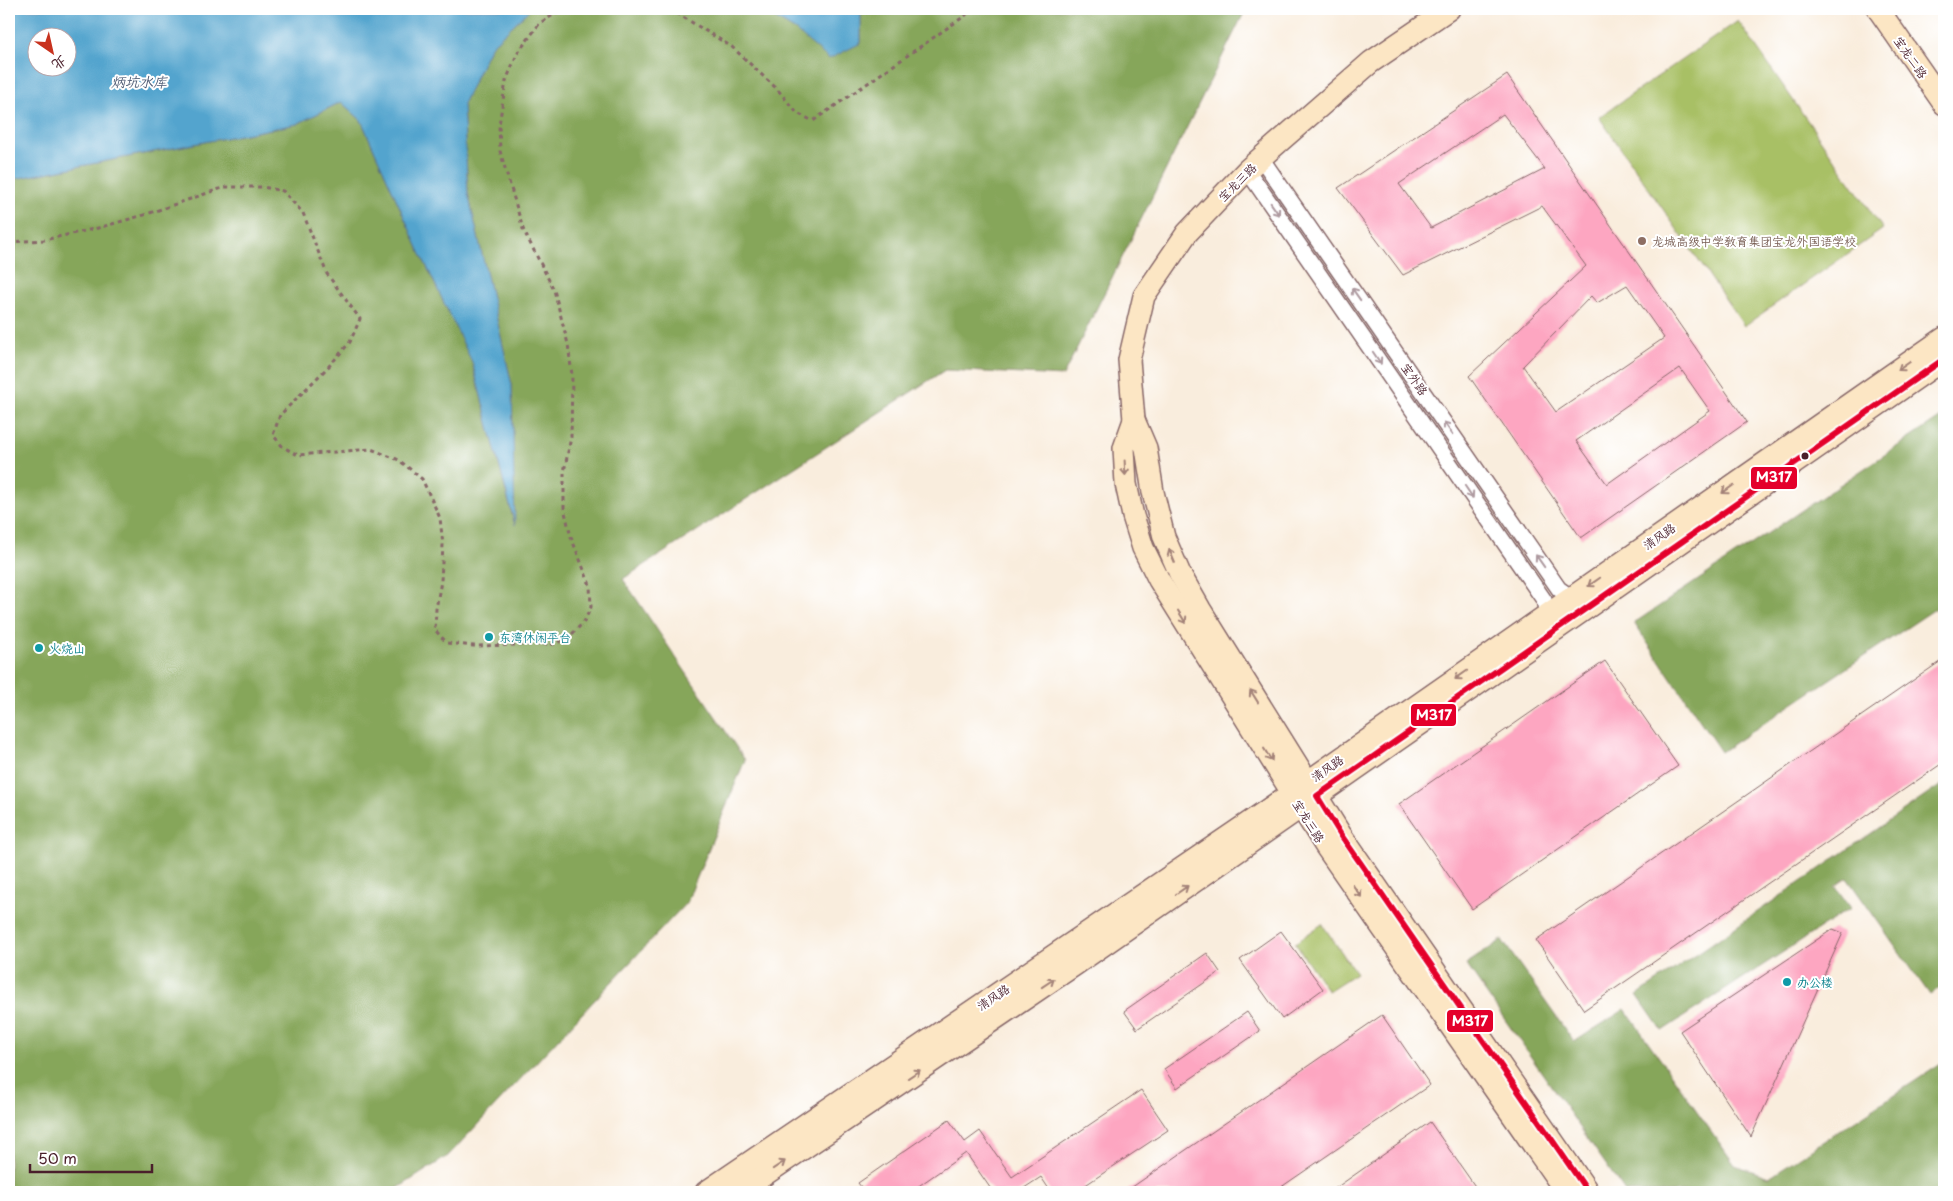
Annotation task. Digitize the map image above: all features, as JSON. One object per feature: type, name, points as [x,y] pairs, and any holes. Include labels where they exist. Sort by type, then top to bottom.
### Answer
[{"type":"street","name":"宝龙三路","points":[[1449,9],[1371,62],[1254,164],[1186,233],[1144,296],[1129,360],[1134,420],[1146,448],[1153,492],[1164,537],[1180,574],[1304,795],[1326,847],[1566,1192]]},
{"type":"street","name":"宝龙二路","points":[[1878,9],[1944,104]]},
{"type":"street","name":"宝外路","points":[[1254,164],[1559,589],[1572,598]]},
{"type":"street","name":"宝外路","points":[[1254,164],[1273,206],[1544,600],[1546,615]]},
{"type":"street","name":"清风路","points":[[739,1192],[1076,964],[1546,615],[1944,338]]},
{"type":"street","name":"清风路","points":[[706,1192],[1304,795],[1944,359]]},
{"type":"street","name":"宝龙三路","points":[[1304,795],[1346,843],[1588,1192]]},
{"type":"path","points":[[9,242],[44,240],[98,228],[144,215],[225,187],[262,187],[283,191],[303,213],[326,274],[360,319],[350,342],[280,415],[273,435],[283,447],[298,455],[371,449],[399,460],[422,480],[440,518],[443,545],[435,630],[447,643],[482,646],[556,644],[571,635],[584,622],[591,607],[590,585],[571,537],[564,508],[564,472],[571,438],[572,375],[569,352],[554,290],[524,229],[500,151],[499,125],[506,81],[517,54],[540,23],[563,9]]},
{"type":"path","points":[[670,9],[732,47],[777,89],[797,113],[813,121],[966,15],[970,9]]},
{"type":"green space","points":[[530,9],[760,9],[796,31],[861,43],[861,9],[1246,9],[1063,376],[945,370],[623,579],[745,760],[687,902],[448,1156],[392,1192],[9,1192],[9,180],[297,124],[341,102],[361,120],[417,246],[472,362],[514,522],[512,385],[468,193],[463,104],[491,46]]},
{"type":"green space","points":[[1738,21],[1883,229],[1744,326],[1599,117]]},
{"type":"green space","points":[[1944,415],[1944,603],[1721,752],[1634,623]]},
{"type":"green space","points":[[1944,783],[1944,984],[1930,995],[1847,878],[1835,886],[1851,908],[1662,1031],[1637,995]]},
{"type":"green space","points":[[1322,924],[1356,973],[1328,991],[1295,943]]},
{"type":"green space","points":[[1502,940],[1574,1042],[1625,1009],[1735,1165],[1769,1177],[1944,1062],[1944,1192],[1625,1192],[1466,964]]},
{"type":"water","name":"炳坑水库","points":[[9,9],[530,9],[491,46],[463,104],[468,193],[512,385],[515,525],[472,362],[417,246],[361,120],[341,102],[297,124],[9,180]]},
{"type":"water","points":[[760,9],[861,9],[861,43],[829,59],[796,31]]},
{"type":"building","points":[[1507,75],[1747,422],[1581,538],[1469,376],[1586,266],[1542,206],[1403,275],[1338,188]],"holes":[[[1503,114],[1545,169],[1431,228],[1399,184]],[[1627,285],[1664,338],[1556,412],[1523,366],[1591,296],[1597,303]],[[1680,368],[1710,411],[1607,484],[1576,441]]]},
{"type":"building","points":[[1944,659],[1944,762],[1584,1010],[1536,940]]},
{"type":"building","points":[[1605,661],[1678,766],[1472,909],[1399,804]]},
{"type":"building","name":"办公楼","points":[[1833,929],[1843,933],[1751,1137],[1680,1031]]},
{"type":"building","points":[[1281,931],[1323,989],[1282,1019],[1240,960]]},
{"type":"building","points":[[1207,953],[1220,972],[1137,1029],[1124,1011]]},
{"type":"building","points":[[1247,1012],[1260,1031],[1177,1088],[1164,1069]]},
{"type":"building","points":[[1382,1015],[1430,1085],[1274,1192],[1125,1192]]},
{"type":"building","points":[[1141,1090],[1168,1130],[1084,1186],[1088,1192],[1051,1192],[1041,1177],[1018,1192],[993,1192],[966,1153],[910,1192],[865,1192],[858,1183],[949,1120],[965,1142],[980,1131],[1012,1177]]},
{"type":"building","points":[[1430,1122],[1479,1192],[1330,1192]]},
{"type":"transit line","name":"M317","points":[[1588,1192],[1341,835],[1317,796],[1944,359]]},
{"type":"place","name":"龙城高级中学教育集团宝龙外国语学校","points":[[1642,241]]},
{"type":"place","name":"东湾休闲平台","points":[[489,637]]},
{"type":"place","name":"火烧山","points":[[39,648]]},
{"type":"place","name":"办公楼","points":[[1787,982]]}]
